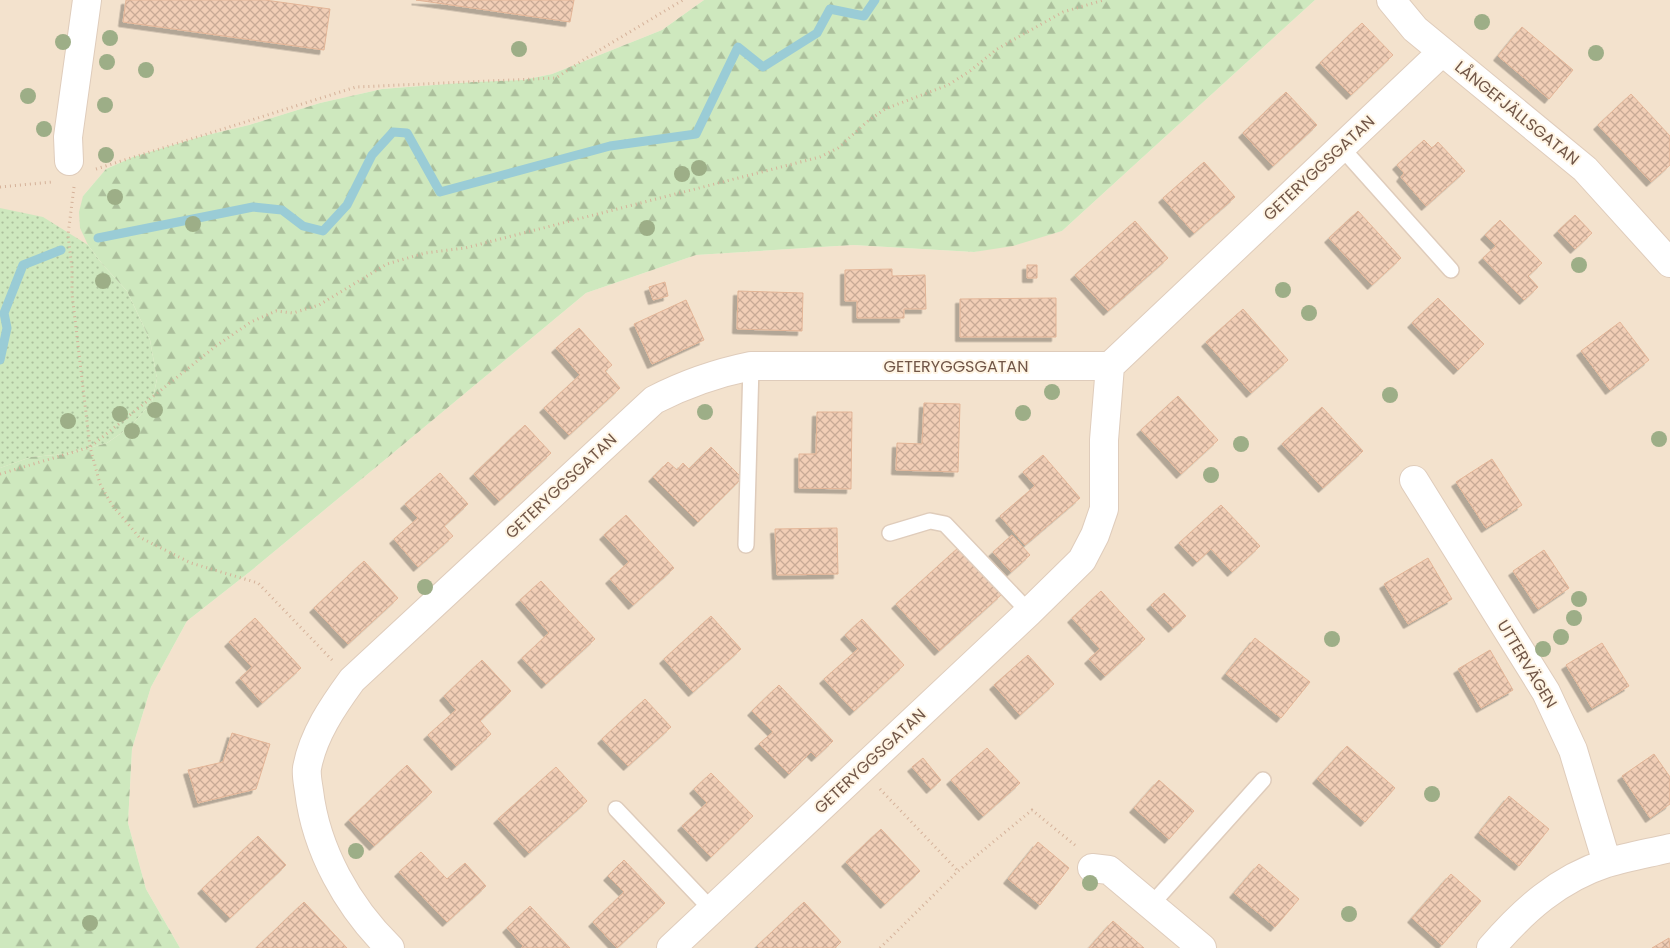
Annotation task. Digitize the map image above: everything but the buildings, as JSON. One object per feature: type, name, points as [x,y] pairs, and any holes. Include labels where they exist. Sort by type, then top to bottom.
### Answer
[{"type":"street","points":[[66,176],[68,137],[87,0]]},
{"type":"street","name":"LÅNGEFJÄLLSGATAN","points":[[1391,0],[1415,29],[1585,170],[1641,229],[1670,263]]},
{"type":"street","name":"GETERYGGSGATAN","points":[[671,948],[1082,560],[1095,535],[1104,509],[1104,440],[1110,366],[1442,52]]},
{"type":"street","name":"GETERYGGSGATAN","points":[[390,948],[374,932],[347,897],[329,862],[317,830],[310,802],[306,770],[314,744],[332,707],[352,680],[654,400],[680,387],[725,371],[751,366],[1110,366]]},
{"type":"street","name":"UTTERVÄGEN","points":[[1414,480],[1546,692],[1573,750],[1607,863]]},
{"type":"street","points":[[1491,948],[1512,923],[1542,896],[1564,882],[1607,863],[1670,848]]},
{"type":"street","points":[[1092,868],[1109,870],[1202,948]]},
{"type":"lane","points":[[1341,147],[1451,270]]},
{"type":"lane","points":[[746,544],[751,366]]},
{"type":"lane","points":[[890,533],[930,521],[945,524],[1029,612]]},
{"type":"lane","points":[[1151,905],[1262,780]]},
{"type":"lane","points":[[616,809],[712,910]]},
{"type":"path","points":[[94,170],[356,87],[556,78],[683,0]]},
{"type":"path","points":[[0,474],[90,447],[216,346],[251,322],[276,311],[293,313],[319,305],[387,264],[425,253],[465,248],[820,157],[838,148],[868,120],[885,109],[948,85],[970,71],[997,48],[1063,12],[1104,0]]},
{"type":"path","points":[[0,187],[66,176],[72,294],[90,447],[100,484],[112,505],[139,537],[192,563],[258,583],[352,680]]},
{"type":"path","points":[[860,769],[958,871]]},
{"type":"path","points":[[880,948],[958,871],[1032,810],[1081,850],[1092,868]]},
{"type":"shaded area","points":[[0,0],[704,0],[662,30],[552,74],[523,80],[382,89],[320,103],[249,125],[203,136],[133,157],[106,169],[83,196],[88,245],[31,457],[0,468]]},
{"type":"shaded area","points":[[1315,0],[1670,0],[1670,948],[180,948],[146,889],[128,823],[132,749],[151,687],[187,621],[252,570],[586,293],[696,255],[853,245],[974,252],[1062,231]]},
{"type":"green space","points":[[704,0],[1315,0],[1062,231],[1013,246],[974,252],[853,245],[696,255],[586,293],[252,570],[187,621],[151,687],[132,749],[128,823],[146,889],[180,948],[0,948],[0,468],[31,457],[67,454],[107,443],[130,427],[152,402],[157,379],[150,340],[127,291],[88,245],[80,228],[79,212],[83,196],[106,169],[133,157],[320,103],[382,89],[523,80],[552,74],[662,30]]},
{"type":"green space","points":[[0,208],[43,217],[88,245],[127,291],[150,340],[157,379],[152,402],[130,427],[107,443],[67,454],[31,457],[0,468]]},
{"type":"waterway","points":[[98,238],[253,207],[282,210],[303,226],[323,231],[347,205],[372,155],[393,132],[407,133],[440,192],[610,146],[696,134],[738,47],[763,67],[817,33],[830,9],[864,16],[875,0]]},
{"type":"waterway","points":[[0,360],[7,328],[4,313],[23,265],[61,250]]}]
